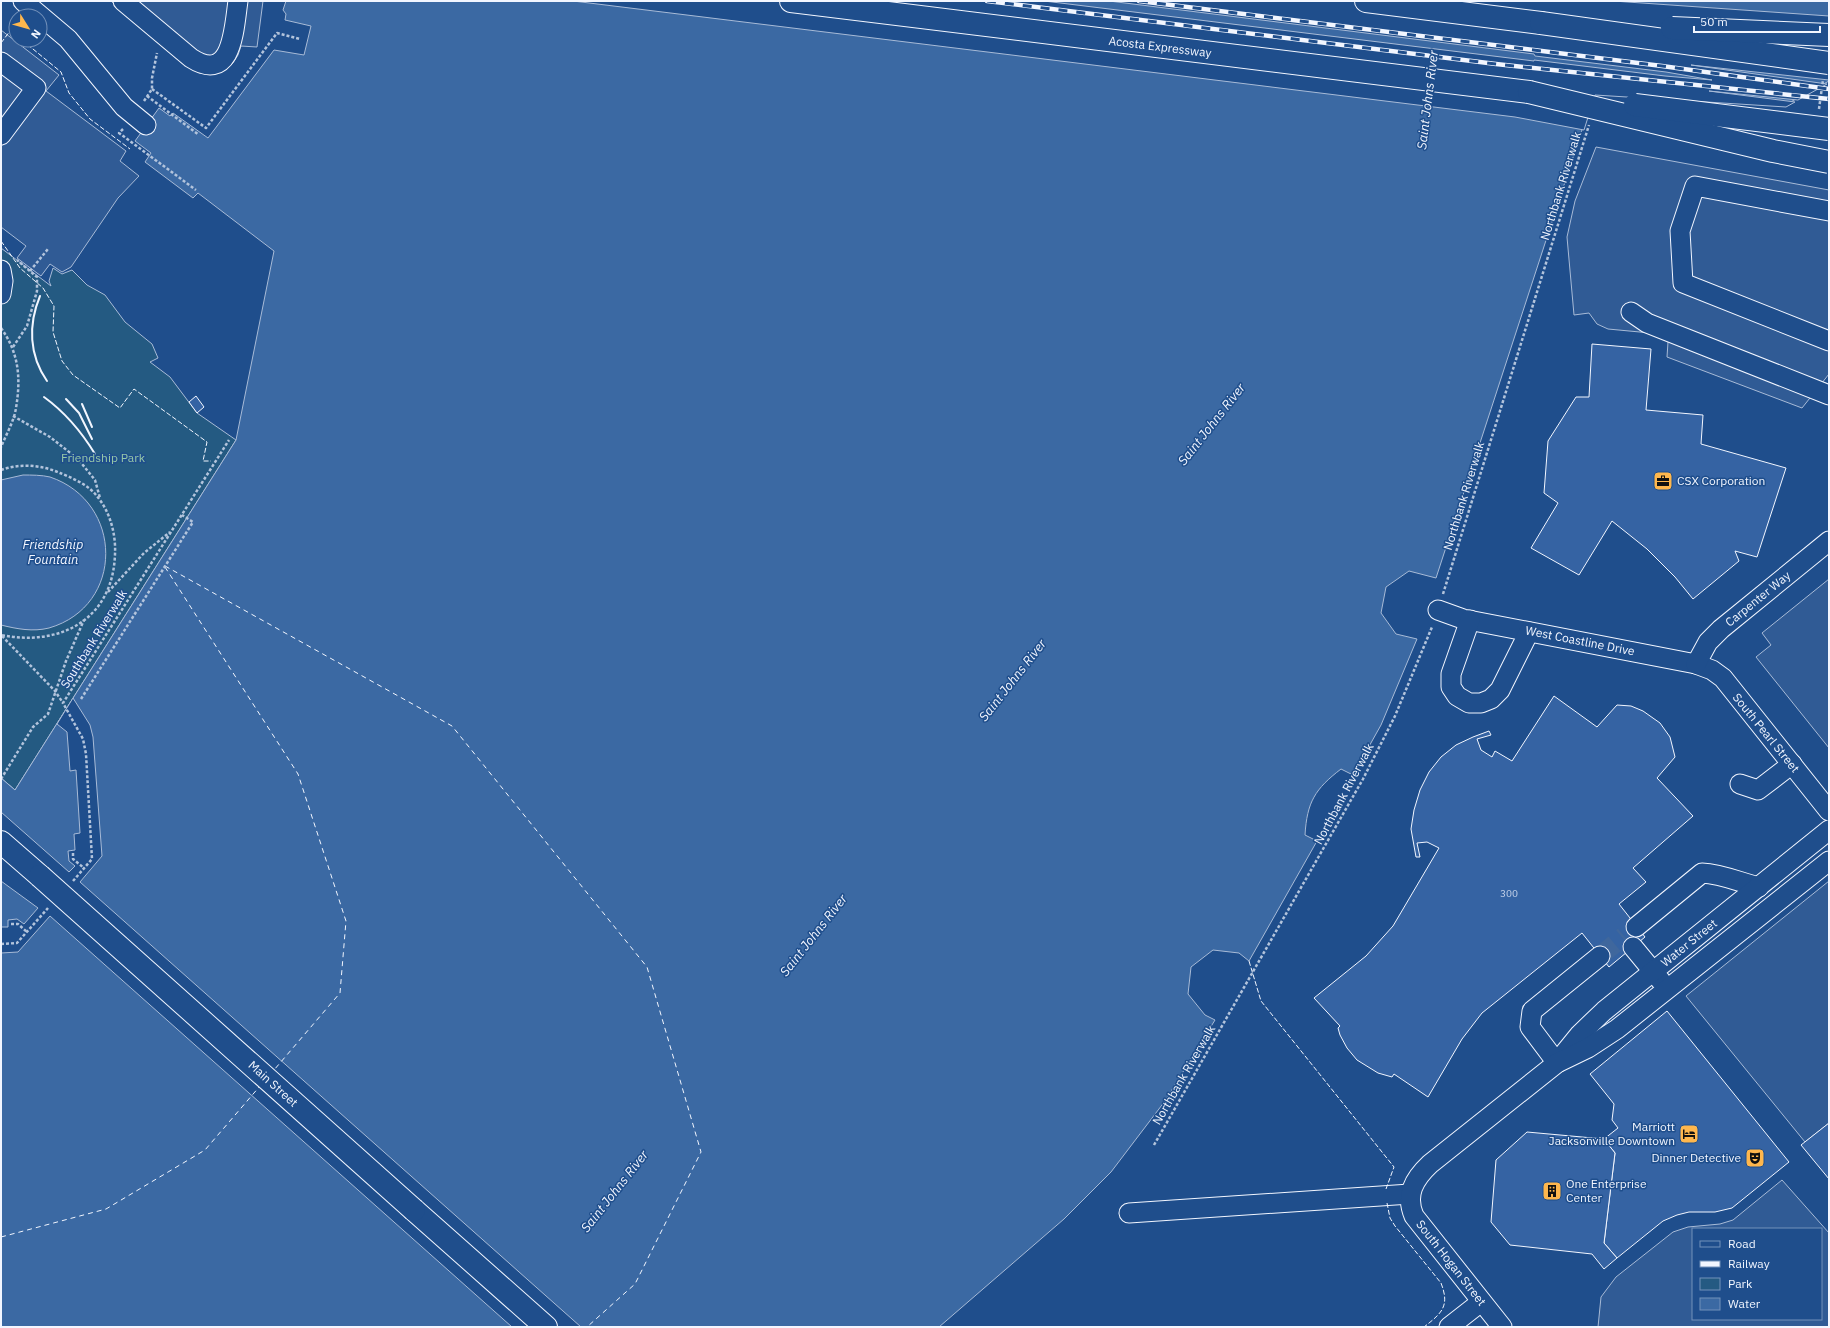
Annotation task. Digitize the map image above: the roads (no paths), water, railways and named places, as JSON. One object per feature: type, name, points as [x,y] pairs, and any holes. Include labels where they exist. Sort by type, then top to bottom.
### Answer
[{"type":"main road","name":"Acosta Expressway","points":[[791,1],[1529,92]]},
{"type":"main road","points":[[1366,1],[1541,23],[1826,70]]},
{"type":"main road","points":[[1541,23],[1829,35]]},
{"type":"main road","points":[[1529,92],[1824,122]]},
{"type":"main road","points":[[1529,92],[1765,149],[1829,162]]},
{"type":"main road","name":"Main Street","points":[[1,842],[546,1327]]},
{"type":"street","points":[[23,1],[68,39],[124,108],[146,125]]},
{"type":"street","points":[[123,1],[191,58],[203,64],[209,65],[222,60],[230,49],[238,1]]},
{"type":"street","points":[[1,62],[36,88],[1,135]]},
{"type":"street","points":[[1829,212],[1695,186],[1680,231],[1683,283],[1829,341]]},
{"type":"street","points":[[1,270],[3,281],[1,294]]},
{"type":"street","points":[[1631,312],[1647,323],[1829,395]]},
{"type":"street","name":"Carpenter Way","points":[[1696,664],[1708,642],[1721,629],[1829,541]]},
{"type":"street","name":"West Coastline Drive","points":[[1438,610],[1467,619],[1529,632],[1696,664]]},
{"type":"street","points":[[1467,619],[1451,674],[1451,687],[1457,696],[1469,703],[1481,703],[1491,699],[1500,690],[1529,632]]},
{"type":"street","name":"South Pearl Street","points":[[1696,664],[1712,670],[1723,678],[1829,811]]},
{"type":"street","points":[[1740,784],[1758,790],[1792,764]]},
{"type":"street","name":"Water Street","points":[[1557,1063],[1569,1047],[1592,1022],[1653,971],[1829,830]]},
{"type":"street","name":"Water Street","points":[[1410,1194],[1415,1181],[1424,1169],[1557,1063],[1602,1040],[1668,990],[1829,861]]},
{"type":"street","points":[[1636,926],[1702,873],[1718,874],[1738,882],[1759,887]]},
{"type":"street","points":[[1633,947],[1668,990]]},
{"type":"street","points":[[1557,1063],[1530,1027],[1532,1011],[1600,956]]},
{"type":"street","points":[[1129,1213],[1410,1194]]},
{"type":"street","name":"South Hogan Street","points":[[1410,1194],[1411,1209],[1414,1216],[1502,1327]]},
{"type":"street","points":[[1449,1327],[1481,1302]]},
{"type":"water","name":"Saint Johns River","points":[[286,1],[1829,1],[1829,81],[1785,105],[1594,93],[1436,578],[1409,571],[1386,587],[1381,613],[1396,634],[1417,639],[1381,725],[1353,775],[1341,769],[1325,783],[1314,797],[1310,805],[1305,835],[1317,841],[1249,961],[1239,953],[1213,950],[1191,967],[1188,994],[1205,1015],[1215,1020],[1165,1101],[1111,1172],[1064,1219],[939,1327],[1,1327],[1,778],[15,790],[236,440],[274,251],[198,193],[193,198],[145,162],[151,153],[135,141],[159,108],[170,116],[173,113],[208,138],[274,50],[304,55],[311,26],[285,20],[286,14],[283,10]]},
{"type":"water","name":"Friendship Fountain","points":[[23,475],[40,475],[50,477],[74,490],[92,508],[102,530],[106,554],[102,577],[92,599],[74,616],[49,628],[37,630],[25,630],[1,625],[1,480]]},
{"type":"tunnel","points":[[1600,956],[1624,936]]},
{"type":"railway","points":[[987,1],[1496,64],[1829,99]]},
{"type":"railway","points":[[1139,1],[1662,66],[1829,89]]},
{"type":"place","name":"CSX Corporation","points":[[1663,481]]},
{"type":"place","name":"Marriott Jacksonville Downtown","points":[[1689,1134]]},
{"type":"place","name":"Dinner Detective","points":[[1755,1158]]},
{"type":"place","name":"One Enterprise Center","points":[[1552,1191]]},
{"type":"park label","name":"Friendship Park","points":[[103,458]]}]
